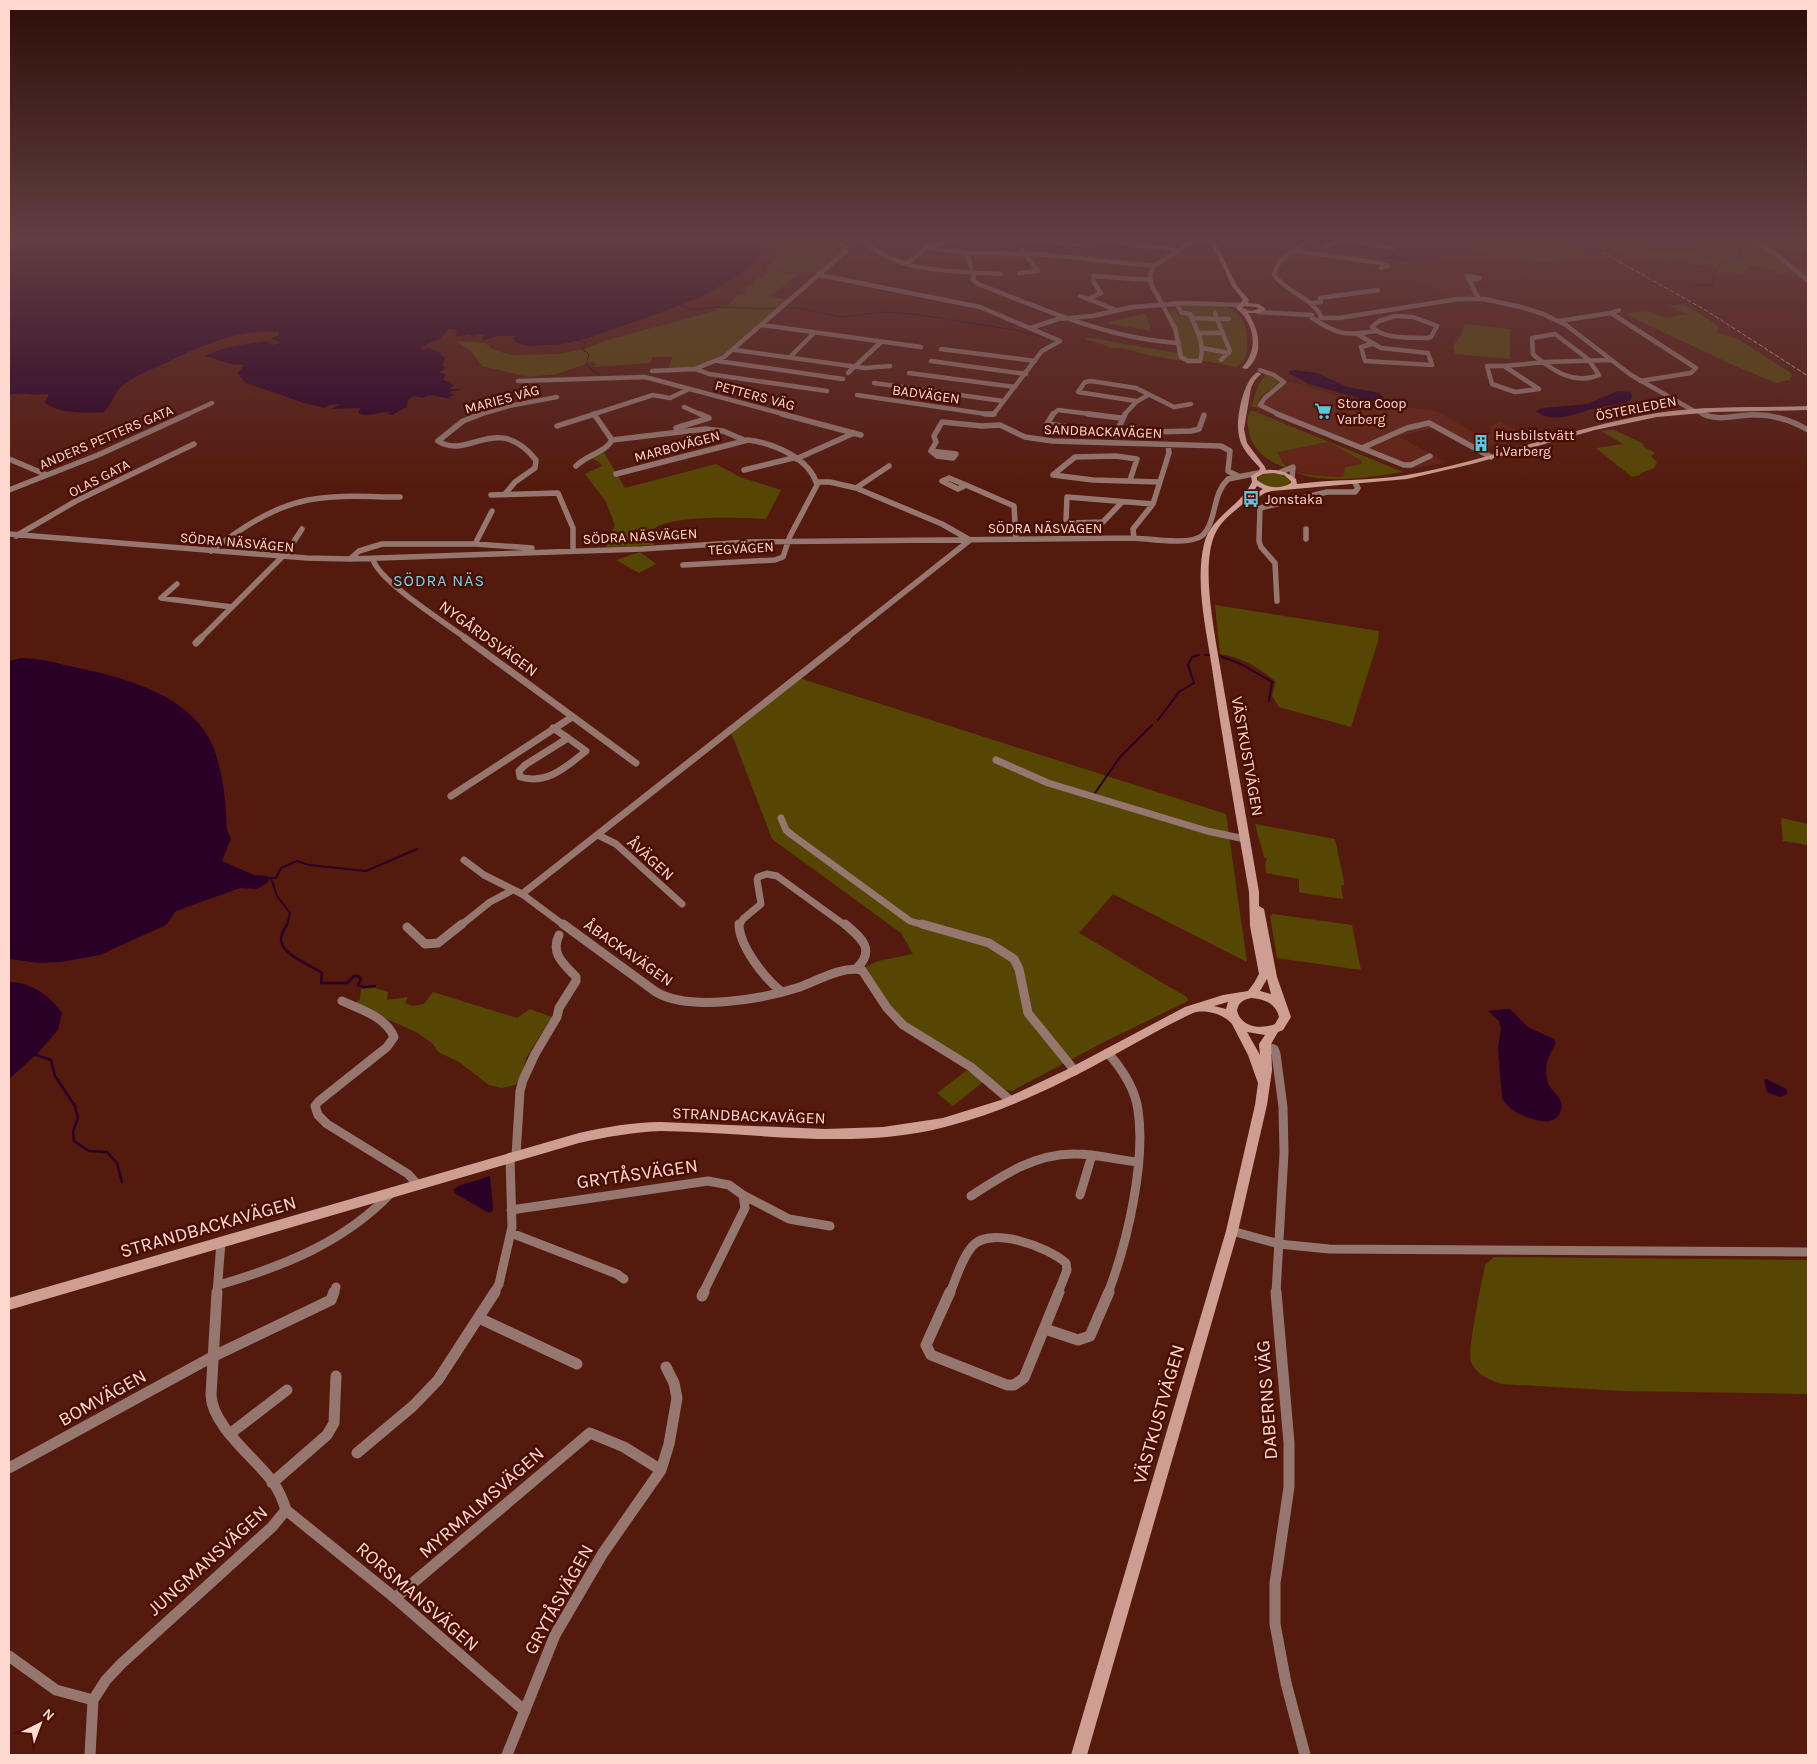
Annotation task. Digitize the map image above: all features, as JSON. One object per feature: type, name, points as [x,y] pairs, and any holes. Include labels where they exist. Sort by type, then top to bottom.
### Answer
[{"type":"main road","points":[[1251,322],[1255,345],[1255,365],[1259,372]]},
{"type":"main road","points":[[1245,371],[1254,358]]},
{"type":"main road","points":[[1245,371],[1259,372]]},
{"type":"main road","points":[[1245,371],[1249,383]]},
{"type":"main road","points":[[1259,372],[1249,383],[1240,422],[1244,444],[1249,453],[1263,468],[1260,473]]},
{"type":"main road","name":"ÖSTERLEDEN","points":[[1273,489],[1405,477],[1638,419],[1696,411],[1808,408]]},
{"type":"main road","points":[[1244,444],[1263,464],[1279,472]]},
{"type":"main road","points":[[1260,473],[1279,472]]},
{"type":"main road","name":"ÖSTERLEDEN","points":[[1279,472],[1307,482],[1355,483]]},
{"type":"main road","name":"VÄSTKUSTVÄGEN","points":[[1260,473],[1254,476],[1255,481],[1250,492],[1224,516],[1211,534],[1207,554],[1206,576],[1209,614],[1226,734],[1256,903],[1255,926],[1264,974],[1260,986],[1232,1005],[1231,1013],[1254,1055],[1263,1081]]},
{"type":"main road","points":[[1286,488],[1294,484],[1293,478]]},
{"type":"main road","points":[[1255,481],[1262,486],[1273,489]]},
{"type":"main road","name":"VÄSTKUSTVÄGEN","points":[[1209,614],[1214,543],[1220,527],[1227,518],[1246,502],[1263,491],[1273,489]]},
{"type":"main road","name":"VÄSTKUSTVÄGEN","points":[[1079,1755],[1232,1232],[1254,1141],[1266,1065],[1264,1046],[1273,1031],[1284,1021],[1284,1013],[1280,1006],[1272,977],[1260,911],[1256,903]]},
{"type":"main road","points":[[1246,995],[1267,996],[1280,1006]]},
{"type":"main road","name":"STRANDBACKAVÄGEN","points":[[9,1304],[579,1138],[636,1128],[729,1129],[822,1134],[888,1133],[954,1120],[1010,1100],[1075,1071],[1191,1009],[1214,1001],[1246,995]]},
{"type":"main road","points":[[1191,1009],[1215,1010],[1254,1031],[1273,1031]]},
{"type":"street","points":[[652,370],[695,369],[717,360],[734,350],[765,322]]},
{"type":"street","points":[[874,383],[1003,401],[1045,348],[1060,341],[1017,322]]},
{"type":"street","points":[[1031,328],[1050,322]]},
{"type":"street","points":[[1076,322],[1100,331],[1159,342],[1179,343]]},
{"type":"street","points":[[1172,322],[1181,357],[1188,361],[1200,361],[1202,358],[1202,348],[1194,322]]},
{"type":"street","points":[[1219,322],[1229,353]]},
{"type":"street","points":[[1324,322],[1333,331],[1356,334],[1376,331],[1388,335],[1429,338],[1437,326],[1424,322]]},
{"type":"street","points":[[1376,331],[1372,327],[1377,322]]},
{"type":"street","points":[[1561,322],[1640,381],[1706,416],[1722,419],[1751,415],[1778,417],[1794,421],[1808,430]]},
{"type":"street","points":[[1625,322],[1696,368],[1691,373],[1640,381]]},
{"type":"street","points":[[762,325],[921,347]]},
{"type":"street","points":[[1198,332],[1223,332]]},
{"type":"street","points":[[790,357],[814,333]]},
{"type":"street","points":[[1356,334],[1372,344],[1384,348],[1426,352],[1429,354],[1432,364],[1427,366],[1363,360],[1362,347],[1372,344]]},
{"type":"street","points":[[1553,334],[1589,361],[1600,375],[1580,381],[1574,379],[1542,362],[1533,354],[1532,338],[1553,334]]},
{"type":"street","points":[[848,373],[881,342]]},
{"type":"street","points":[[1202,348],[1229,353]]},
{"type":"street","points":[[941,349],[1034,361]]},
{"type":"street","points":[[734,350],[854,366],[877,368],[890,366]]},
{"type":"street","points":[[1221,360],[1229,353]]},
{"type":"street","points":[[717,360],[842,379]]},
{"type":"street","points":[[1504,366],[1539,388],[1515,392],[1492,384],[1487,366],[1611,360]]},
{"type":"street","points":[[932,361],[1026,374]]},
{"type":"street","points":[[695,369],[709,374],[827,391]]},
{"type":"street","points":[[1259,372],[1277,376],[1283,380],[1283,384],[1264,397],[1260,403],[1261,406],[1407,465],[1430,456]]},
{"type":"street","points":[[908,373],[1015,387]]},
{"type":"street","name":"PETTERS VÄG","points":[[518,382],[643,377],[861,435]]},
{"type":"street","points":[[1136,401],[1078,392],[1085,382],[1091,381],[1126,385],[1174,408],[1191,404]]},
{"type":"street","points":[[557,426],[653,395],[670,398],[689,389]]},
{"type":"street","name":"BADVÄGEN","points":[[857,395],[993,415],[1003,401]]},
{"type":"street","points":[[1114,444],[1115,433],[1121,418],[1136,401],[1148,395]]},
{"type":"street","name":"MARIES VÄG","points":[[505,494],[515,482],[535,468],[536,460],[526,448],[508,437],[489,437],[448,446],[440,444],[438,441],[456,425],[480,414],[557,397]]},
{"type":"street","name":"ANDERS PETTERS GATA","points":[[9,490],[98,455],[212,403]]},
{"type":"street","points":[[681,432],[675,428],[709,418],[684,407]]},
{"type":"street","points":[[1121,418],[1055,410],[1047,424],[1115,433],[1195,431],[1200,429],[1204,415]]},
{"type":"street","points":[[594,414],[612,440]]},
{"type":"street","name":"SANDBACKAVÄGEN","points":[[931,451],[936,442],[934,436],[942,422],[945,421],[982,426],[1002,426],[1018,435],[1037,440],[1114,444],[1212,445],[1227,448],[1230,453],[1227,468],[1235,476]]},
{"type":"street","points":[[1362,448],[1407,428],[1429,423],[1491,457]]},
{"type":"street","points":[[522,894],[970,540],[942,524],[856,488],[830,482],[818,482],[808,467],[795,458],[758,441],[744,440],[716,430],[612,440]]},
{"type":"street","points":[[744,470],[795,458],[854,433]]},
{"type":"street","points":[[576,466],[582,459],[609,446],[612,440]]},
{"type":"street","name":"MARBOVÄGEN","points":[[616,474],[744,440]]},
{"type":"street","name":"OLAS GATA","points":[[9,539],[93,493],[194,444]]},
{"type":"street","points":[[1134,538],[1133,529],[1153,504],[1169,452],[1168,445]]},
{"type":"street","points":[[1130,480],[1137,459],[1116,456],[1075,457],[1054,475],[1093,480],[1160,482]]},
{"type":"street","points":[[9,459],[47,475]]},
{"type":"street","points":[[856,488],[882,472],[888,466]]},
{"type":"street","points":[[1235,476],[1260,473]]},
{"type":"street","points":[[1235,476],[1255,481]]},
{"type":"street","name":"SÖDRA NÄSVÄGEN","points":[[9,534],[283,557],[350,559],[642,550],[726,542],[1134,538],[1185,540],[1199,538],[1212,519],[1223,484],[1235,476]]},
{"type":"street","name":"TEGVÄGEN","points":[[683,565],[776,560],[783,557],[788,542],[818,482]]},
{"type":"street","points":[[1277,600],[1275,563],[1260,547],[1260,508],[1327,492],[1355,492],[1358,488],[1355,483]]},
{"type":"street","points":[[966,485],[1014,506],[1016,539]]},
{"type":"street","points":[[491,495],[557,490],[570,518],[574,534],[573,551]]},
{"type":"street","points":[[211,551],[244,528],[290,506],[321,498],[400,497]]},
{"type":"street","points":[[1122,502],[1103,522],[1074,523],[1066,520],[1067,497],[1153,504]]},
{"type":"street","points":[[475,544],[492,511]]},
{"type":"street","points":[[196,643],[283,557],[295,542],[302,529]]},
{"type":"street","points":[[1306,529],[1306,539]]},
{"type":"street","points":[[350,559],[368,549],[392,542],[443,546],[475,544],[544,549],[559,552]]},
{"type":"street","name":"NYGÅRDSVÄGEN","points":[[373,559],[374,565],[385,579],[636,763]]},
{"type":"street","points":[[177,584],[161,598],[232,607]]},
{"type":"street","points":[[451,796],[572,716]]},
{"type":"street","points":[[553,728],[568,738],[586,751],[549,778],[525,779],[520,777],[519,771],[525,765],[568,738]]},
{"type":"street","points":[[996,760],[1048,783],[1207,831],[1245,839]]},
{"type":"street","points":[[781,818],[786,830],[792,835],[910,921],[989,943],[1014,958],[1019,969],[1028,1013],[1075,1071]]},
{"type":"street","name":"ÅVÄGEN","points":[[598,835],[616,844],[682,904]]},
{"type":"street","name":"ÅBACKAVÄGEN","points":[[464,860],[484,876],[522,894],[661,996],[684,1001],[736,998],[782,992],[851,968],[857,968]]},
{"type":"street","points":[[782,992],[774,987],[749,951],[740,934],[739,926],[743,919],[761,904],[756,884],[758,877],[764,873],[777,876],[855,934],[865,946],[867,954],[864,961],[857,968],[868,975],[890,1012],[903,1025],[915,1035],[958,1059],[1010,1100]]},
{"type":"street","points":[[407,927],[425,944],[438,943],[490,902],[513,890]]},
{"type":"street","points":[[357,1453],[413,1406],[438,1380],[499,1284],[511,1233],[513,1156],[520,1091],[535,1054],[557,1017],[559,1008],[576,981],[572,972],[556,957],[555,944],[559,935]]},
{"type":"street","points":[[342,1001],[384,1022],[393,1032],[394,1037],[388,1047],[319,1101],[315,1106],[316,1111],[327,1124],[408,1174],[418,1185]]},
{"type":"street","name":"DABERNS VÄG","points":[[1264,1046],[1274,1049],[1276,1054],[1283,1106],[1284,1153],[1276,1297],[1289,1443],[1289,1487],[1275,1583],[1275,1624],[1286,1683],[1305,1755]]},
{"type":"street","points":[[1045,1329],[1078,1340],[1090,1336],[1094,1330],[1112,1283],[1133,1196],[1140,1133],[1138,1111],[1133,1090],[1125,1074],[1108,1053]]},
{"type":"street","points":[[971,1196],[1009,1173],[1042,1158],[1067,1154],[1137,1162]]},
{"type":"street","points":[[1080,1195],[1092,1156]]},
{"type":"street","name":"GRYTÅSVÄGEN","points":[[512,1210],[708,1181],[735,1188],[743,1196],[789,1219],[830,1226]]},
{"type":"street","points":[[219,1286],[250,1277],[318,1249],[372,1213],[392,1192]]},
{"type":"street","points":[[702,1296],[745,1208],[743,1196]]},
{"type":"street","points":[[1232,1232],[1279,1244],[1329,1249],[1808,1252]]},
{"type":"street","points":[[511,1233],[617,1274],[624,1279]]},
{"type":"street","points":[[983,1238],[1006,1238],[1054,1254],[1066,1263],[1066,1270],[1045,1329],[1024,1378],[1014,1385],[1007,1385],[939,1359],[931,1355],[926,1345],[971,1247],[983,1238]]},
{"type":"street","name":"JUNGMANSVÄGEN","points":[[92,1700],[106,1680],[121,1664],[272,1527],[286,1510],[285,1504],[272,1483],[231,1433],[211,1404],[212,1357],[221,1242]]},
{"type":"street","points":[[212,1357],[332,1300],[336,1287]]},
{"type":"street","points":[[479,1318],[577,1364]]},
{"type":"street","name":"BOMVÄGEN","points":[[9,1468],[212,1357]]},
{"type":"street","name":"GRYTÅSVÄGEN","points":[[507,1755],[554,1636],[603,1553],[661,1470],[677,1398],[674,1383],[666,1367]]},
{"type":"street","points":[[272,1483],[327,1435],[334,1423],[336,1376]]},
{"type":"street","points":[[231,1433],[287,1390]]},
{"type":"street","name":"MYRMALMSVÄGEN","points":[[395,1598],[590,1433],[624,1447],[661,1470]]},
{"type":"street","name":"RORSMANSVÄGEN","points":[[286,1510],[395,1598],[525,1712]]},
{"type":"street","points":[[9,1656],[56,1690],[92,1700],[90,1755]]},
{"type":"shaded area","points":[[9,322],[632,322],[588,338],[563,344],[531,346],[517,343],[512,338],[518,336],[497,336],[482,341],[484,335],[480,334],[472,337],[470,334],[455,337],[456,330],[449,329],[439,339],[421,347],[423,350],[428,348],[440,352],[441,356],[445,357],[442,366],[446,368],[439,373],[446,374],[443,380],[454,382],[449,383],[454,385],[449,389],[462,389],[448,392],[454,395],[448,398],[455,399],[452,400],[454,399],[450,399],[433,395],[423,398],[414,396],[408,400],[407,407],[392,415],[387,414],[390,412],[370,415],[362,414],[358,413],[360,408],[331,409],[341,404],[329,405],[325,408],[304,403],[246,383],[237,373],[245,365],[231,364],[205,356],[219,350],[243,344],[266,341],[272,345],[281,343],[271,338],[278,336],[278,332],[247,333],[232,336],[189,352],[140,374],[125,383],[104,412],[82,413],[59,410],[46,404],[45,401],[49,395],[46,394],[9,395]]},
{"type":"shaded area","points":[[673,322],[762,322],[746,337],[703,365],[666,373],[673,357],[652,357],[651,363],[593,367],[596,365],[594,361],[557,374],[528,377],[482,366],[470,350],[456,341],[485,343],[492,349],[510,355],[559,354],[585,349],[607,340]]},
{"type":"shaded area","points":[[1148,322],[1151,331],[1106,323]]},
{"type":"shaded area","points":[[1169,322],[1243,322],[1246,330],[1247,352],[1245,358],[1236,367],[1205,361],[1183,361],[1148,355],[1123,348],[1110,348],[1086,338],[1177,353],[1177,341]]},
{"type":"shaded area","points":[[1643,322],[1713,322],[1717,325],[1718,333],[1738,339],[1791,373],[1792,376],[1789,380],[1776,383]]},
{"type":"shaded area","points":[[1465,324],[1510,329],[1510,359],[1455,354],[1453,346],[1461,335]]},
{"type":"shaded area","points":[[1289,371],[1317,373],[1348,387],[1380,393],[1386,403],[1380,404],[1309,384],[1290,374]]},
{"type":"shaded area","points":[[1265,375],[1274,377],[1281,382],[1261,396],[1257,404],[1261,408],[1251,407],[1259,384]]},
{"type":"shaded area","points":[[1281,382],[1293,382],[1373,407],[1379,404],[1436,411],[1481,436],[1491,434],[1491,426],[1500,422],[1532,438],[1474,450],[1433,428],[1399,436],[1446,463],[1409,469],[1259,409],[1257,404],[1261,396]]},
{"type":"shaded area","points":[[1618,391],[1631,392],[1631,400],[1568,416],[1551,417],[1536,411],[1542,408],[1587,404]]},
{"type":"shaded area","points":[[1251,410],[1403,472],[1345,479],[1302,475],[1272,462],[1262,455],[1251,439],[1248,424]],"holes":[[[1328,442],[1362,461],[1362,464],[1345,467],[1343,477],[1320,476],[1288,468],[1283,463],[1278,452]]]},
{"type":"shaded area","points":[[1614,430],[1642,443],[1644,447],[1655,453],[1651,456],[1657,462],[1654,468],[1632,477],[1596,448],[1623,444],[1601,431]]},
{"type":"shaded area","points":[[1328,442],[1362,461],[1362,464],[1345,467],[1343,477],[1313,476],[1283,464],[1278,452]]},
{"type":"shaded area","points":[[603,451],[625,488],[716,464],[740,477],[781,490],[766,519],[706,518],[674,521],[652,530],[654,545],[606,547],[615,525],[606,502],[585,474],[602,466],[599,462],[589,457]]},
{"type":"shaded area","points":[[1269,473],[1285,475],[1292,482],[1275,488],[1266,486],[1258,481],[1258,476]]},
{"type":"shaded area","points":[[640,552],[656,564],[639,573],[616,560]]},
{"type":"shaded area","points":[[1215,605],[1379,631],[1378,641],[1351,727],[1279,707],[1272,696],[1276,682],[1250,664],[1220,654]]},
{"type":"shaded area","points":[[21,658],[51,662],[109,675],[151,690],[187,712],[201,726],[212,744],[219,764],[225,797],[227,830],[231,838],[222,861],[254,875],[267,876],[269,879],[267,883],[257,889],[240,888],[176,911],[166,925],[100,955],[61,962],[38,963],[9,959],[9,661]]},
{"type":"shaded area","points":[[799,678],[1226,814],[1247,962],[1113,894],[1079,933],[1187,997],[1188,1001],[1104,1042],[1012,1091],[1006,1090],[950,1051],[933,1043],[893,1013],[866,967],[878,961],[913,954],[901,933],[772,839],[731,732]]},
{"type":"shaded area","points":[[1781,818],[1808,824],[1808,845],[1783,841]]},
{"type":"shaded area","points":[[1255,824],[1335,839],[1344,881],[1344,885],[1341,886],[1343,899],[1299,892],[1299,879],[1266,873],[1265,863],[1267,859],[1264,857]]},
{"type":"shaded area","points":[[1273,914],[1352,925],[1361,970],[1277,958],[1270,916]]},
{"type":"shaded area","points":[[9,982],[24,984],[46,995],[62,1013],[58,1030],[38,1053],[9,1079]]},
{"type":"shaded area","points":[[375,988],[388,992],[387,1000],[408,997],[405,1003],[412,1006],[424,1004],[433,992],[517,1018],[530,1009],[552,1017],[526,1058],[521,1078],[515,1085],[502,1088],[489,1085],[459,1062],[438,1052],[433,1044],[418,1033],[354,1004],[360,999],[361,989]]},
{"type":"shaded area","points":[[1510,1009],[1528,1027],[1554,1039],[1556,1043],[1548,1060],[1546,1073],[1549,1086],[1560,1099],[1562,1106],[1558,1117],[1552,1121],[1540,1121],[1515,1112],[1502,1098],[1498,1048],[1501,1028],[1499,1021],[1488,1011]]},
{"type":"shaded area","points":[[967,1070],[983,1082],[953,1106],[937,1093]]},
{"type":"shaded area","points":[[1766,1079],[1787,1089],[1787,1094],[1780,1097],[1767,1092],[1764,1080]]},
{"type":"shaded area","points":[[490,1176],[493,1211],[489,1213],[456,1194],[453,1190],[458,1186]]},
{"type":"shaded area","points":[[1494,1257],[1808,1260],[1808,1394],[1623,1391],[1502,1384],[1493,1381],[1473,1367],[1470,1355],[1485,1265]]},
{"type":"waterway","points":[[966,322],[1015,330],[1042,337]]},
{"type":"waterway","points":[[577,340],[586,343],[582,349],[589,354],[586,365],[599,375]]},
{"type":"waterway","points":[[1158,720],[1179,692],[1194,683],[1188,665],[1192,657],[1199,655]]},
{"type":"waterway","points":[[1205,655],[1210,655]]},
{"type":"waterway","points":[[1220,656],[1241,664],[1272,682],[1269,701]]},
{"type":"waterway","points":[[1095,793],[1120,757],[1152,725]]},
{"type":"waterway","points":[[271,878],[276,878],[281,868],[297,861],[309,865],[366,871],[417,849]]},
{"type":"waterway","points":[[271,878],[277,896],[290,913],[287,926]]},
{"type":"waterway","points":[[287,924],[281,937],[285,950],[322,973],[321,983],[347,983],[354,976],[358,976],[361,979],[358,985],[363,987],[375,986]]},
{"type":"waterway","points":[[36,1055],[51,1060],[55,1076],[75,1106],[78,1118],[73,1132],[74,1141],[89,1151],[107,1152],[117,1163],[122,1182]]},
{"type":"railway","points":[[1725,322],[1808,376]]},
{"type":"place","name":"Stora Coop Varberg","points":[[1323,411]]},
{"type":"place","name":"Husbilstvätt i Varberg","points":[[1481,443]]},
{"type":"place","name":"Jonstaka","points":[[1251,499]]},
{"type":"district","name":"SÖDRA NÄS","points":[[439,580]]}]
